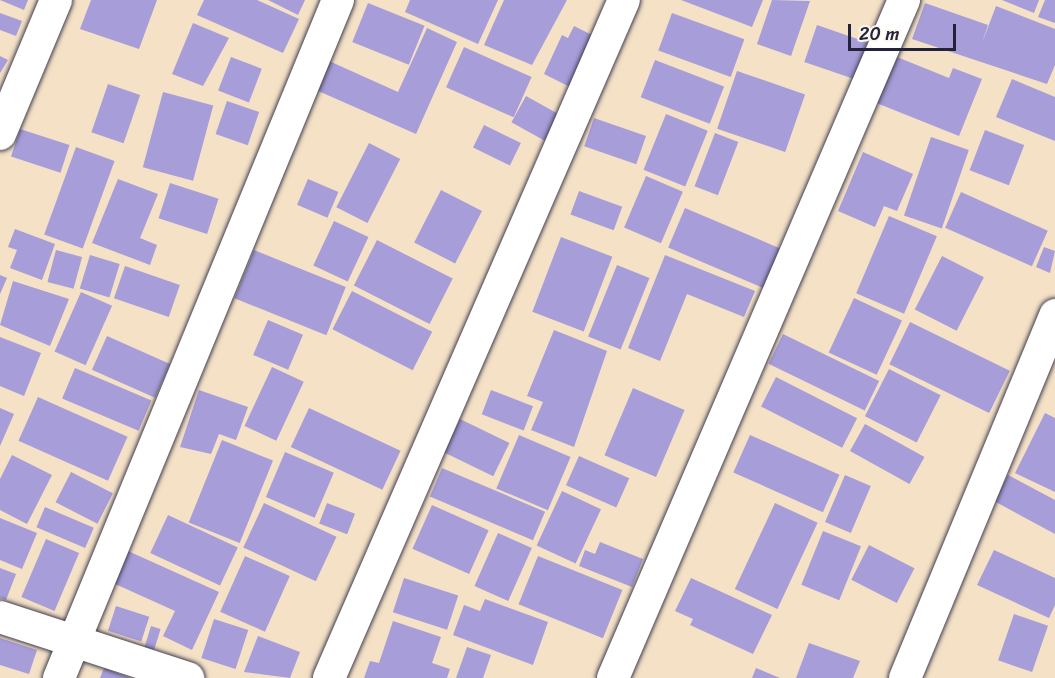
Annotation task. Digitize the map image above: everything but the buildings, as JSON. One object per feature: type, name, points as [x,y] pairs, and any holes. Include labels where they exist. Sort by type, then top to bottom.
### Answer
[{"type":"street","points":[[0,134],[56,0]]},
{"type":"street","points":[[59,678],[338,0]]},
{"type":"street","points":[[329,678],[624,0]]},
{"type":"street","points":[[613,678],[904,0]]},
{"type":"street","points":[[905,678],[1055,315]]},
{"type":"street","points":[[0,617],[74,639],[188,678]]}]
